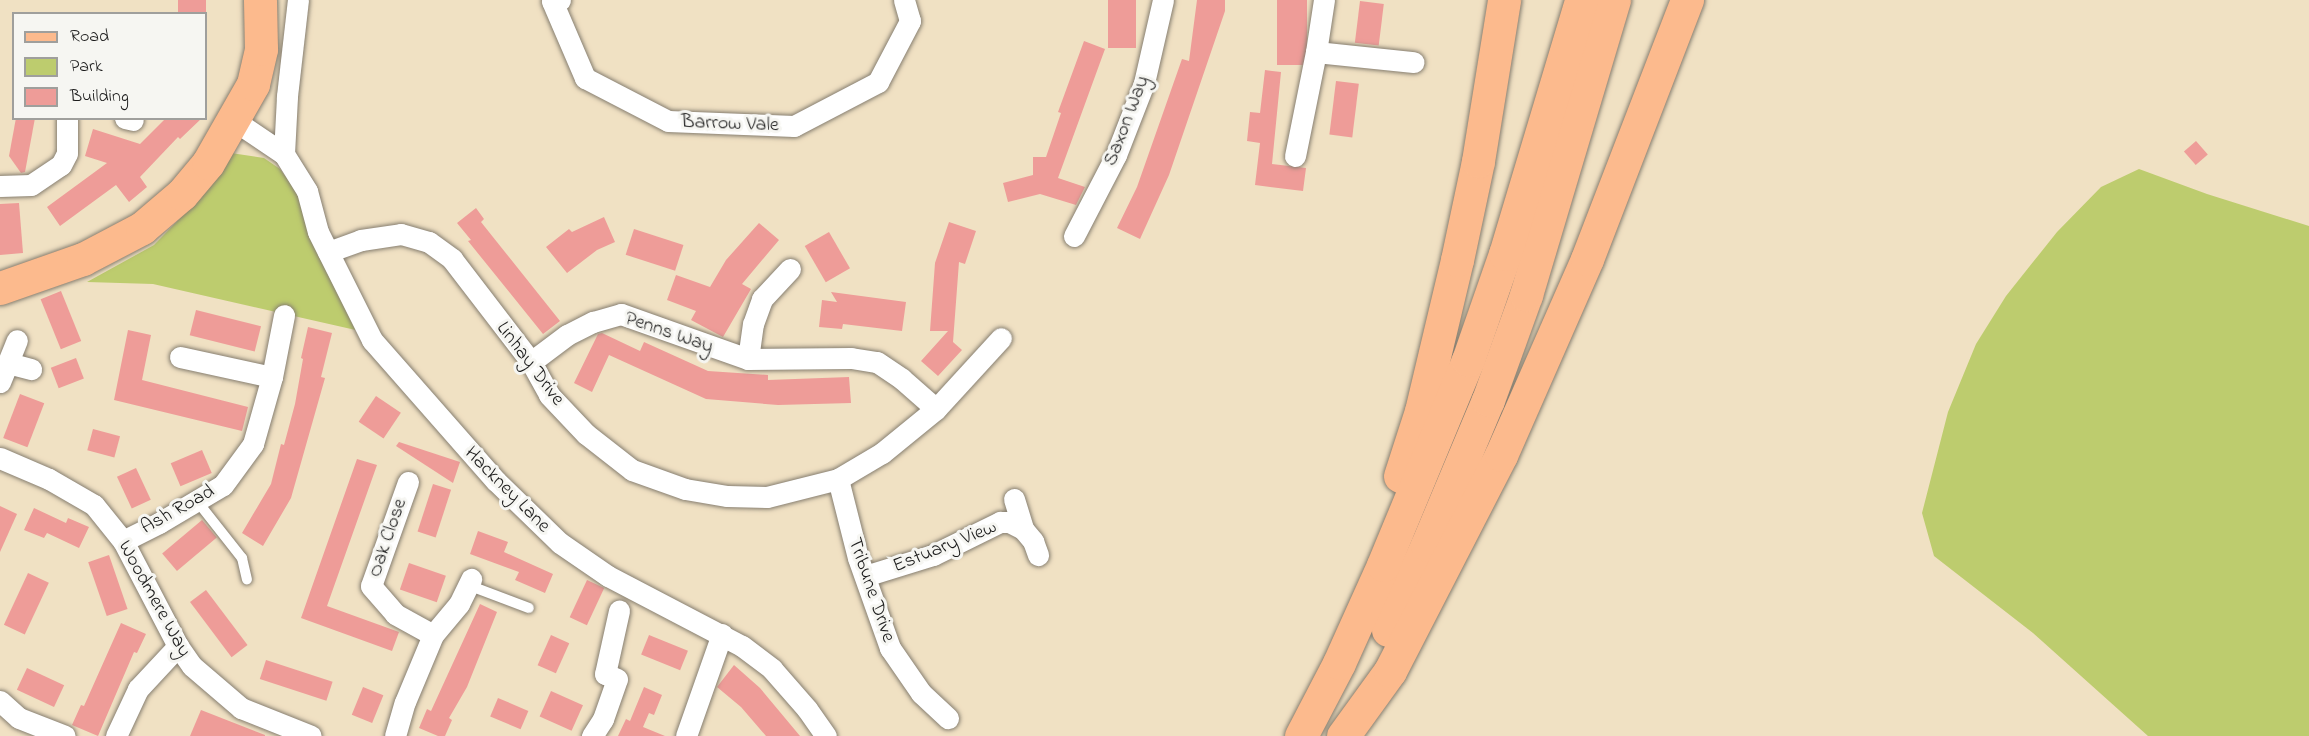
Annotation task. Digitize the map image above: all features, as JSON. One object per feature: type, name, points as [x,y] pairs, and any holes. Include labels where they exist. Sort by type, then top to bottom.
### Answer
[{"type":"main road","points":[[0,288],[83,259],[142,228],[189,186],[208,163],[235,120],[253,84],[261,49],[261,0]]},
{"type":"main road","points":[[1339,663],[1368,561],[1400,477],[1421,411],[1446,314],[1478,161],[1504,0]]},
{"type":"main road","points":[[1301,736],[1339,663],[1415,490],[1468,360],[1505,254],[1581,0]]},
{"type":"main road","points":[[1341,736],[1427,545],[1488,400],[1526,295],[1614,0]]},
{"type":"main road","points":[[1341,736],[1390,671],[1501,455],[1587,260],[1687,0]]},
{"type":"street","points":[[284,154],[287,96],[298,0]]},
{"type":"street","name":"Barrow Vale","points":[[560,0],[552,1],[585,78],[668,121],[794,126],[878,82],[910,21],[904,0]]},
{"type":"street","name":"Saxon Way","points":[[1074,236],[1116,155],[1144,83],[1163,0]]},
{"type":"street","points":[[1295,156],[1324,0]]},
{"type":"street","points":[[1316,52],[1413,62]]},
{"type":"street","points":[[0,186],[31,185],[61,165],[67,153],[68,120]]},
{"type":"street","name":"Hackney Lane","points":[[235,120],[284,154],[307,191],[318,232],[372,340],[504,489],[560,543],[608,576],[722,634],[772,669],[807,709],[826,736]]},
{"type":"street","name":"Linhay Drive","points":[[328,252],[361,240],[401,234],[429,242],[452,259],[531,362],[549,395],[586,434],[632,470],[685,489],[727,496],[768,497],[838,479],[882,453],[936,409],[1001,338]]},
{"type":"street","points":[[748,359],[753,324],[762,299],[790,269]]},
{"type":"street","name":"Penns Way","points":[[531,362],[567,335],[621,314],[748,359],[851,358],[877,362],[902,379],[936,409]]},
{"type":"street","name":"Ash Road","points":[[123,541],[223,485],[253,444],[272,377],[284,315]]},
{"type":"street","points":[[16,340],[4,372],[31,369]]},
{"type":"street","points":[[180,357],[272,377]]},
{"type":"street","name":"Woodmere Way","points":[[0,458],[49,479],[94,505],[123,541],[178,646],[192,666],[241,708],[311,736]]},
{"type":"street","name":"Tribune Drive","points":[[838,479],[858,558],[882,632],[898,663],[921,693],[948,718]]},
{"type":"street","name":"Oak Close","points":[[408,482],[371,586],[395,614],[433,635]]},
{"type":"street","name":"Estuary View","points":[[1014,499],[1023,529],[1033,541],[1038,555]]},
{"type":"street","name":"Estuary View","points":[[865,576],[933,555],[1000,522],[1009,522],[1023,529]]},
{"type":"street","points":[[395,736],[405,702],[433,635],[459,604],[470,582]]},
{"type":"street","points":[[592,736],[603,719],[617,679],[605,674],[619,611]]},
{"type":"street","points":[[686,736],[722,634]]},
{"type":"street","points":[[116,736],[138,688],[178,646]]},
{"type":"street","points":[[0,701],[19,718],[65,736]]},
{"type":"lane","points":[[197,501],[242,558],[247,579]]},
{"type":"lane","points":[[470,582],[529,608]]},
{"type":"green space","points":[[231,153],[264,158],[280,169],[296,191],[360,331],[153,284],[87,282],[154,245],[200,198]]},
{"type":"green space","points":[[2139,169],[2207,194],[2309,226],[2309,736],[2148,736],[2033,633],[1934,556],[1922,513],[1948,412],[1976,344],[2006,296],[2057,232],[2101,187]]},
{"type":"building","points":[[178,0],[206,0],[206,12],[178,12]]},
{"type":"building","points":[[1108,0],[1136,0],[1136,48],[1108,48]]},
{"type":"building","points":[[1197,0],[1225,0],[1225,11],[1169,175],[1140,239],[1117,228],[1137,187],[1182,59],[1189,61]]},
{"type":"building","points":[[1277,0],[1307,0],[1307,65],[1277,65]]},
{"type":"building","points":[[1360,1],[1384,4],[1379,46],[1355,43]]},
{"type":"building","points":[[1084,41],[1105,49],[1058,178],[1085,187],[1076,205],[1040,194],[1008,202],[1003,183],[1033,175],[1033,157],[1046,157],[1061,113],[1058,112]]},
{"type":"building","points":[[1265,70],[1281,72],[1272,164],[1306,168],[1303,191],[1255,185],[1260,143],[1247,141],[1250,112],[1260,113]]},
{"type":"building","points":[[1336,81],[1359,84],[1352,137],[1329,135]]},
{"type":"building","points":[[16,120],[35,120],[25,172],[21,173],[9,156]]},
{"type":"building","points":[[164,120],[200,120],[180,139],[178,137],[140,177],[147,187],[129,202],[116,185],[60,226],[47,207],[107,163],[85,156],[93,129],[140,144]]},
{"type":"building","points":[[2196,141],[2208,155],[2196,165],[2184,151]]},
{"type":"building","points":[[19,203],[23,253],[0,255],[0,204]]},
{"type":"building","points":[[476,208],[484,219],[481,222],[560,321],[543,334],[468,241],[471,240],[457,223]]},
{"type":"building","points":[[604,217],[615,242],[597,250],[567,273],[546,247],[569,229],[572,232]]},
{"type":"building","points":[[949,222],[976,231],[965,264],[959,262],[953,342],[962,350],[938,376],[921,361],[948,331],[930,331],[935,263]]},
{"type":"building","points":[[759,223],[779,240],[742,284],[751,289],[723,337],[691,320],[696,311],[667,300],[676,275],[710,287],[726,260]]},
{"type":"building","points":[[634,229],[683,245],[675,271],[626,255]]},
{"type":"building","points":[[829,232],[850,268],[826,282],[805,246]]},
{"type":"building","points":[[61,291],[81,341],[61,349],[41,299]]},
{"type":"building","points":[[831,292],[906,302],[902,331],[843,324],[842,329],[819,327],[822,300],[837,302]]},
{"type":"building","points":[[196,310],[261,326],[255,351],[190,335]]},
{"type":"building","points":[[308,327],[332,333],[321,377],[325,378],[291,498],[263,546],[242,533],[271,484],[281,444],[284,445],[295,404]]},
{"type":"building","points":[[128,330],[151,335],[142,380],[248,407],[242,431],[114,400]]},
{"type":"building","points":[[602,333],[640,351],[644,342],[708,371],[768,375],[768,380],[849,377],[851,403],[778,405],[706,399],[609,355],[592,392],[574,383],[598,334]]},
{"type":"building","points":[[76,358],[84,379],[59,388],[51,368]]},
{"type":"building","points":[[20,394],[44,403],[27,447],[3,438]]},
{"type":"building","points":[[376,396],[401,413],[384,438],[359,422]]},
{"type":"building","points":[[93,429],[120,436],[114,457],[87,450]]},
{"type":"building","points":[[399,442],[460,462],[453,483],[396,446]]},
{"type":"building","points":[[202,450],[212,473],[180,486],[171,463]]},
{"type":"building","points":[[357,459],[377,465],[327,606],[399,632],[392,651],[301,618]]},
{"type":"building","points":[[136,468],[151,500],[132,509],[117,477]]},
{"type":"building","points":[[433,484],[451,490],[436,537],[418,532]]},
{"type":"building","points":[[0,506],[17,514],[0,552]]},
{"type":"building","points":[[34,508],[66,523],[68,518],[89,527],[79,548],[47,533],[44,538],[24,530]]},
{"type":"building","points":[[202,520],[217,538],[177,571],[162,553]]},
{"type":"building","points":[[478,531],[508,542],[504,552],[553,574],[545,593],[515,580],[519,572],[470,554]]},
{"type":"building","points":[[109,555],[128,609],[107,616],[88,562]]},
{"type":"building","points":[[409,563],[446,576],[437,602],[400,589]]},
{"type":"building","points":[[28,573],[49,583],[25,634],[4,625]]},
{"type":"building","points":[[587,580],[604,588],[587,625],[570,617]]},
{"type":"building","points":[[206,590],[248,645],[232,657],[190,602]]},
{"type":"building","points":[[480,604],[497,612],[467,687],[449,718],[452,720],[445,736],[438,736],[419,728],[427,709],[431,711]]},
{"type":"building","points":[[121,623],[146,634],[137,653],[134,652],[98,736],[72,725],[81,705],[84,706]]},
{"type":"building","points":[[551,635],[569,643],[556,673],[538,665]]},
{"type":"building","points":[[649,635],[688,651],[680,670],[641,654]]},
{"type":"building","points":[[266,660],[333,682],[326,701],[260,679]]},
{"type":"building","points":[[734,665],[760,688],[800,736],[766,736],[741,707],[717,687]]},
{"type":"building","points":[[27,668],[64,685],[54,707],[17,690]]},
{"type":"building","points":[[363,687],[383,695],[372,723],[352,715]]},
{"type":"building","points":[[644,687],[662,695],[654,715],[649,713],[643,727],[665,736],[618,736],[626,719],[630,721]]},
{"type":"building","points":[[551,691],[583,705],[572,731],[540,717]]},
{"type":"building","points":[[498,698],[528,711],[521,729],[490,716]]},
{"type":"building","points":[[201,710],[265,735],[265,736],[190,736]]}]
